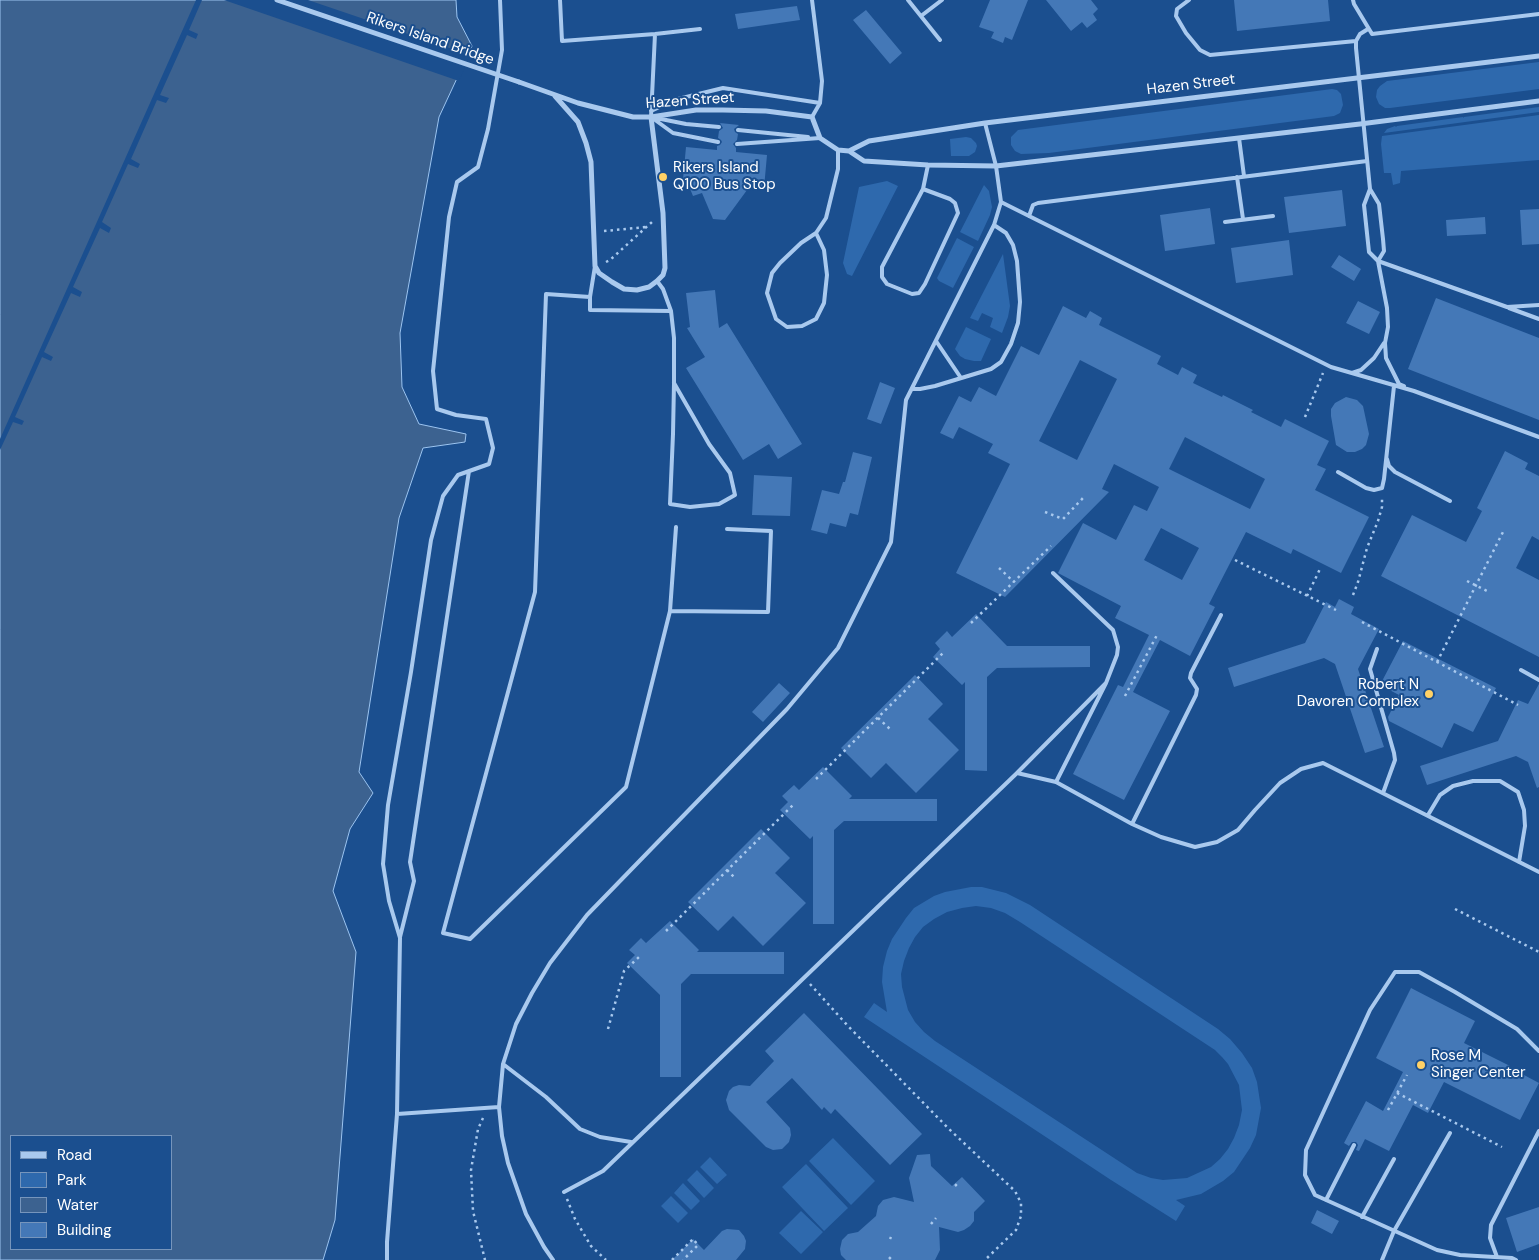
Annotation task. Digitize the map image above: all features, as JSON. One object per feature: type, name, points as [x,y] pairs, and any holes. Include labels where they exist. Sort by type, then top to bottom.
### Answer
[{"type":"street","name":"Rikers Island Bridge","points":[[277,0],[519,82]]},
{"type":"street","name":"Hazen Street","points":[[849,152],[869,141],[985,123],[1539,56]]},
{"type":"street","name":"Hazen Street","points":[[519,82],[578,103],[632,117],[696,110],[766,110],[812,117]]},
{"type":"street","points":[[554,95],[578,122],[591,162],[595,266],[599,273],[624,289],[637,290],[649,287],[664,275],[663,213],[651,114]]},
{"type":"street","points":[[812,117],[820,138],[838,150],[849,152],[864,161],[928,165],[996,166],[1539,101]]},
{"type":"lane","points":[[400,938],[389,900],[383,864],[388,805],[431,540],[443,496],[458,475],[489,464],[492,448],[486,419],[456,415],[437,409],[433,371],[449,217],[458,182],[478,167],[488,129],[502,50],[500,0]]},
{"type":"lane","points":[[560,0],[562,42],[700,29]]},
{"type":"lane","points":[[812,0],[822,81],[820,103],[812,117]]},
{"type":"lane","points":[[908,0],[940,40]]},
{"type":"lane","points":[[921,16],[942,0]]},
{"type":"lane","points":[[1190,0],[1178,9],[1176,16],[1186,33],[1200,50],[1210,55],[1356,41]]},
{"type":"lane","points":[[1353,0],[1372,34],[1539,14]]},
{"type":"lane","points":[[1368,28],[1360,34],[1356,41],[1370,189],[1364,205],[1369,252],[1378,261],[1539,319]]},
{"type":"lane","points":[[651,114],[655,34]]},
{"type":"lane","points":[[651,114],[674,100],[723,88],[820,103]]},
{"type":"lane","points":[[651,114],[686,124],[719,128]]},
{"type":"lane","points":[[651,114],[673,133],[718,142]]},
{"type":"lane","points":[[553,1260],[526,1214],[508,1163],[502,1136],[499,1107],[502,1064],[516,1024],[550,963],[587,915],[787,709],[838,648],[891,542],[906,400],[994,225],[1001,202],[996,166],[985,123]]},
{"type":"lane","points":[[738,130],[820,138]]},
{"type":"lane","points":[[737,144],[820,138]]},
{"type":"lane","points":[[1239,138],[1244,176]]},
{"type":"lane","points":[[816,233],[824,250],[826,275],[824,303],[816,319],[802,326],[787,326],[776,319],[767,293],[772,273],[801,243],[816,233],[826,218],[838,170],[838,150]]},
{"type":"lane","points":[[1029,216],[1033,205],[1038,203],[1368,160]]},
{"type":"lane","points":[[923,189],[950,199],[954,202],[958,213],[925,284],[919,293],[912,294],[887,284],[882,277],[882,267],[923,189],[928,165]]},
{"type":"lane","points":[[1237,177],[1243,220]]},
{"type":"lane","points":[[1370,189],[1379,204],[1384,251],[1378,261],[1387,308],[1386,358],[1399,384],[1414,392]]},
{"type":"lane","points":[[1001,202],[1327,365],[1414,392],[1539,437]]},
{"type":"lane","points":[[1225,222],[1273,216]]},
{"type":"lane","points":[[912,389],[935,386],[991,369],[1001,362],[1011,344],[1018,323],[1020,302],[1017,261],[1013,245],[1006,233],[994,225]]},
{"type":"lane","points":[[595,266],[590,296],[590,310],[671,311]]},
{"type":"lane","points":[[657,281],[664,289],[671,311],[674,338],[670,504],[690,508],[719,504],[735,495],[730,473],[709,444],[674,383]]},
{"type":"lane","points":[[590,296],[546,294],[535,592],[443,933],[470,939],[626,787],[670,611],[676,527]]},
{"type":"lane","points":[[1507,307],[1539,305]]},
{"type":"lane","points":[[936,341],[961,378]]},
{"type":"lane","points":[[1352,373],[1361,370],[1374,358],[1385,343]]},
{"type":"lane","points":[[1338,472],[1366,488],[1374,490],[1382,488],[1394,386]]},
{"type":"lane","points":[[1386,456],[1389,466],[1396,472],[1450,501]]},
{"type":"lane","points":[[387,1260],[397,1114],[400,938],[414,881],[410,862],[469,471]]},
{"type":"lane","points":[[670,611],[768,612],[771,531],[727,529]]},
{"type":"lane","points":[[1053,573],[1113,630],[1118,647],[1117,655],[1106,683],[1056,782]]},
{"type":"lane","points":[[1132,824],[1196,695],[1197,689],[1190,678],[1191,673],[1221,615]]},
{"type":"lane","points":[[1377,649],[1370,669],[1395,760],[1383,793]]},
{"type":"lane","points":[[1521,670],[1539,680]]},
{"type":"lane","points":[[564,1192],[602,1171],[1017,773],[1106,683]]},
{"type":"lane","points":[[1017,773],[1056,782],[1132,824],[1161,837],[1195,847],[1217,842],[1238,830],[1280,783],[1301,769],[1323,763],[1539,872]]},
{"type":"lane","points":[[1428,815],[1440,795],[1453,786],[1473,781],[1500,781],[1518,792],[1524,810],[1525,826],[1519,862]]},
{"type":"lane","points":[[1516,1260],[1498,1257],[1459,1258],[1314,1195],[1305,1176],[1306,1150],[1370,1010],[1395,972],[1418,972],[1455,992],[1517,1029],[1539,1051]]},
{"type":"lane","points":[[502,1064],[546,1097],[580,1128],[600,1137],[631,1142]]},
{"type":"lane","points":[[397,1114],[499,1107]]},
{"type":"lane","points":[[1498,1257],[1490,1238],[1491,1225],[1539,1131]]},
{"type":"lane","points":[[1382,1260],[1394,1231],[1450,1133]]},
{"type":"lane","points":[[1326,1200],[1354,1145]]},
{"type":"lane","points":[[1362,1217],[1394,1159]]},
{"type":"path","points":[[595,266],[610,260],[663,213]]},
{"type":"path","points":[[594,232],[647,227]]},
{"type":"path","points":[[1305,417],[1327,365]]},
{"type":"path","points":[[1353,595],[1367,548],[1382,508],[1382,488]]},
{"type":"path","points":[[1045,512],[1063,519],[1083,498]]},
{"type":"path","points":[[1437,662],[1503,532]]},
{"type":"path","points":[[971,623],[1051,546]]},
{"type":"path","points":[[1235,560],[1336,610]]},
{"type":"path","points":[[999,568],[1014,582]]},
{"type":"path","points":[[1307,596],[1320,569]]},
{"type":"path","points":[[1466,581],[1487,591]]},
{"type":"path","points":[[1362,622],[1518,705]]},
{"type":"path","points":[[1126,696],[1157,635]]},
{"type":"path","points":[[816,779],[944,652]]},
{"type":"path","points":[[1443,665],[1444,661]]},
{"type":"path","points":[[878,718],[890,729]]},
{"type":"path","points":[[666,931],[792,805]]},
{"type":"path","points":[[727,870],[734,877]]},
{"type":"path","points":[[1454,909],[1539,952]]},
{"type":"path","points":[[608,1029],[624,971],[639,957]]},
{"type":"path","points":[[804,977],[848,1026],[949,1129],[1015,1191],[1021,1203],[1021,1216],[1016,1230],[985,1260]]},
{"type":"path","points":[[1388,1110],[1407,1074]]},
{"type":"path","points":[[1397,1093],[1502,1147]]},
{"type":"path","points":[[485,1260],[473,1211],[471,1170],[478,1129],[488,1108]]},
{"type":"path","points":[[955,1186],[958,1183]]},
{"type":"path","points":[[564,1192],[575,1219],[591,1246],[606,1260]]},
{"type":"path","points":[[931,1224],[936,1218]]},
{"type":"path","points":[[672,1260],[693,1239],[698,1245],[684,1260]]},
{"type":"path","points":[[889,1259],[892,1256]]},
{"type":"green space","points":[[1539,62],[1539,89],[1390,108],[1385,108],[1379,104],[1376,97],[1377,90],[1387,81]]},
{"type":"green space","points":[[1332,89],[1337,90],[1341,94],[1343,105],[1340,113],[1334,116],[1049,153],[1021,154],[1015,151],[1011,145],[1011,137],[1018,130]]},
{"type":"green space","points":[[1539,107],[1539,112],[1384,133],[1387,129],[1395,126]]},
{"type":"green space","points":[[1539,115],[1539,160],[1401,171],[1400,183],[1393,185],[1391,173],[1384,173],[1382,136]]},
{"type":"green space","points":[[971,138],[976,143],[975,152],[969,156],[951,156],[950,139]]},
{"type":"green space","points":[[887,181],[898,186],[852,276],[847,274],[843,263],[859,187]]},
{"type":"green space","points":[[984,185],[989,191],[992,207],[978,241],[960,232]]},
{"type":"green space","points":[[957,238],[974,247],[953,288],[937,278]]},
{"type":"green space","points":[[1003,254],[1010,306],[1002,333],[990,327],[993,318],[982,313],[978,321],[970,318]]},
{"type":"green space","points":[[966,327],[991,339],[981,361],[965,359],[955,349]]},
{"type":"green space","points":[[982,887],[1006,893],[1030,905],[1218,1029],[1230,1039],[1252,1068],[1257,1082],[1261,1108],[1256,1135],[1234,1172],[1201,1194],[1176,1200],[1185,1206],[1176,1221],[864,1017],[874,1003],[887,1012],[882,982],[883,967],[892,939],[914,908],[945,892]],"holes":[[[976,906],[991,908],[1005,913],[1020,922],[1215,1050],[1228,1064],[1239,1085],[1242,1110],[1234,1138],[1228,1149],[1211,1167],[1187,1178],[1163,1180],[1137,1173],[935,1041],[915,1022],[908,1010],[901,974],[904,961],[915,937],[923,927],[947,912]]]},
{"type":"green space","points":[[833,1138],[875,1181],[851,1205],[809,1161]]},
{"type":"green space","points":[[710,1157],[727,1175],[717,1184],[700,1167]]},
{"type":"green space","points":[[806,1164],[848,1208],[824,1231],[782,1187]]},
{"type":"green space","points":[[697,1170],[714,1188],[704,1198],[687,1180]]},
{"type":"green space","points":[[683,1183],[700,1201],[691,1210],[674,1193]]},
{"type":"green space","points":[[671,1196],[688,1213],[678,1223],[661,1206]]},
{"type":"green space","points":[[801,1211],[823,1232],[801,1254],[779,1233]]},
{"type":"water","points":[[0,0],[456,0],[457,17],[472,46],[439,117],[400,333],[402,387],[419,424],[466,434],[465,442],[423,448],[399,518],[359,772],[373,793],[350,829],[333,891],[356,952],[335,1220],[323,1260],[0,1260]]},
{"type":"pier","points":[[196,0],[202,0],[189,30],[198,34],[196,39],[187,35],[160,95],[169,98],[166,103],[157,100],[131,159],[140,164],[138,168],[128,164],[102,222],[111,228],[109,233],[100,228],[73,287],[82,292],[80,297],[71,293],[44,352],[53,357],[51,361],[42,357],[15,417],[24,421],[22,425],[13,422],[0,450],[0,439]]},
{"type":"pier","points":[[224,0],[308,0],[470,55],[459,81]]},
{"type":"building","points":[[990,0],[1028,0],[1012,40],[1005,37],[1003,43],[991,38],[994,32],[979,27]]},
{"type":"building","points":[[1046,0],[1091,0],[1098,9],[1093,14],[1097,20],[1087,28],[1082,22],[1071,31]]},
{"type":"building","points":[[1234,0],[1328,0],[1330,21],[1237,31]]},
{"type":"building","points":[[797,6],[800,20],[738,29],[735,14]]},
{"type":"building","points":[[866,10],[902,53],[890,64],[853,20]]},
{"type":"building","points":[[720,123],[739,125],[734,129],[738,134],[737,140],[733,144],[736,152],[767,155],[764,188],[750,186],[725,220],[713,219],[702,193],[693,196],[686,179],[683,179],[686,147],[717,150],[717,146],[722,142],[718,138],[719,131],[723,128]]},
{"type":"building","points":[[1342,190],[1346,226],[1289,233],[1284,197]]},
{"type":"building","points":[[1210,208],[1215,244],[1165,251],[1160,215]]},
{"type":"building","points":[[1539,209],[1539,244],[1522,245],[1520,210]]},
{"type":"building","points":[[1485,217],[1486,234],[1447,236],[1446,220]]},
{"type":"building","points":[[1289,240],[1293,275],[1236,283],[1231,248]]},
{"type":"building","points":[[1339,255],[1361,269],[1354,281],[1331,267]]},
{"type":"building","points":[[715,290],[719,328],[727,323],[802,444],[778,459],[769,444],[743,460],[686,368],[705,357],[687,328],[690,327],[686,293]]},
{"type":"building","points":[[1436,298],[1539,338],[1539,420],[1408,369]]},
{"type":"building","points":[[1358,301],[1380,312],[1369,334],[1346,323]]},
{"type":"building","points":[[1063,306],[1086,318],[1090,311],[1102,318],[1099,325],[1161,356],[1157,364],[1178,375],[1182,367],[1197,375],[1193,383],[1253,410],[1251,412],[1281,427],[1285,419],[1329,441],[1317,465],[1326,469],[1315,490],[1369,517],[1341,573],[1293,549],[1291,554],[1246,532],[1209,604],[1215,607],[1190,656],[1160,640],[1133,692],[1170,711],[1124,800],[1073,774],[1118,685],[1123,687],[1149,635],[1115,618],[1121,606],[1058,573],[1083,523],[1116,540],[1134,505],[1147,511],[1159,487],[1114,464],[1102,489],[1109,492],[1005,597],[956,573],[1010,464],[988,453],[993,444],[959,427],[953,439],[940,433],[959,396],[971,402],[979,387],[996,396],[1021,346],[1039,355]],"holes":[[[1080,360],[1117,379],[1077,460],[1039,441]],[[1185,437],[1265,479],[1250,509],[1169,469]],[[1161,528],[1199,548],[1182,580],[1144,560]]]},
{"type":"building","points":[[880,382],[895,388],[881,424],[867,419]]},
{"type":"building","points":[[1346,397],[1357,400],[1363,406],[1369,434],[1366,445],[1355,452],[1347,452],[1336,445],[1331,416],[1331,409],[1335,403]]},
{"type":"building","points":[[1505,451],[1528,463],[1525,469],[1539,476],[1539,540],[1532,536],[1516,568],[1539,580],[1539,657],[1381,576],[1412,515],[1466,542],[1482,511],[1477,508]]},
{"type":"building","points":[[853,452],[872,457],[858,515],[850,513],[846,527],[830,523],[827,534],[811,530],[822,490],[839,494],[843,482],[845,482]]},
{"type":"building","points":[[754,475],[792,477],[790,516],[752,515]]},
{"type":"building","points":[[1339,599],[1354,607],[1351,614],[1379,629],[1358,669],[1384,747],[1365,753],[1335,664],[1324,658],[1234,687],[1228,668],[1305,643],[1326,602],[1335,607]]},
{"type":"building","points":[[976,614],[1007,646],[1090,646],[1090,667],[997,668],[987,677],[987,771],[965,770],[965,682],[962,685],[933,657],[940,649],[935,643],[947,631],[952,637]]},
{"type":"building","points":[[1403,641],[1496,688],[1473,732],[1454,723],[1442,748],[1389,721],[1388,717],[1399,695],[1380,685]]},
{"type":"building","points":[[915,675],[943,704],[928,719],[959,750],[916,793],[886,763],[871,778],[841,748]]},
{"type":"building","points":[[779,683],[790,693],[763,722],[752,712]]},
{"type":"building","points":[[1539,684],[1539,787],[1537,788],[1528,762],[1516,756],[1427,785],[1420,766],[1498,741],[1518,700],[1528,704]]},
{"type":"building","points":[[823,767],[852,796],[849,799],[937,799],[937,821],[844,821],[834,830],[834,924],[813,924],[813,836],[810,839],[780,810],[788,802],[782,796],[794,785],[799,790]]},
{"type":"building","points":[[761,829],[790,858],[775,873],[806,903],[763,946],[733,916],[718,931],[688,902]]},
{"type":"building","points":[[670,921],[699,950],[697,952],[784,952],[784,974],[691,974],[681,984],[681,1077],[660,1077],[660,995],[627,963],[635,955],[629,950],[641,938],[646,943]]},
{"type":"building","name":"Rose M Singer Center","points":[[1411,988],[1475,1021],[1464,1043],[1539,1083],[1520,1120],[1444,1082],[1428,1113],[1413,1105],[1389,1151],[1365,1139],[1359,1151],[1356,1150],[1358,1145],[1356,1142],[1352,1142],[1349,1146],[1344,1143],[1366,1101],[1383,1111],[1403,1072],[1376,1058]]},
{"type":"building","points":[[804,1013],[922,1134],[890,1165],[835,1109],[831,1114],[824,1107],[822,1110],[792,1078],[766,1102],[790,1128],[789,1142],[782,1149],[773,1150],[766,1147],[729,1110],[726,1100],[729,1091],[739,1085],[750,1086],[774,1061],[765,1051]]},
{"type":"building","points":[[930,1154],[931,1166],[952,1186],[962,1177],[985,1201],[974,1212],[974,1221],[970,1226],[958,1232],[939,1227],[940,1250],[935,1260],[846,1260],[841,1255],[842,1240],[848,1234],[858,1232],[876,1216],[878,1206],[883,1200],[894,1197],[914,1202],[909,1178],[917,1155]]},
{"type":"building","points":[[1539,1207],[1539,1244],[1517,1252],[1506,1218]]},
{"type":"building","points":[[1317,1210],[1339,1221],[1332,1234],[1311,1223]]},
{"type":"building","points":[[727,1229],[739,1230],[746,1241],[745,1249],[736,1260],[672,1260],[693,1239],[704,1250],[722,1231]]},
{"type":"place","name":"Rikers Island Q100 Bus Stop","points":[[663,177]]},
{"type":"place","name":"Robert N Davoren Complex","points":[[1429,694]]},
{"type":"place","name":"Rose M Singer Center","points":[[1421,1065]]}]
